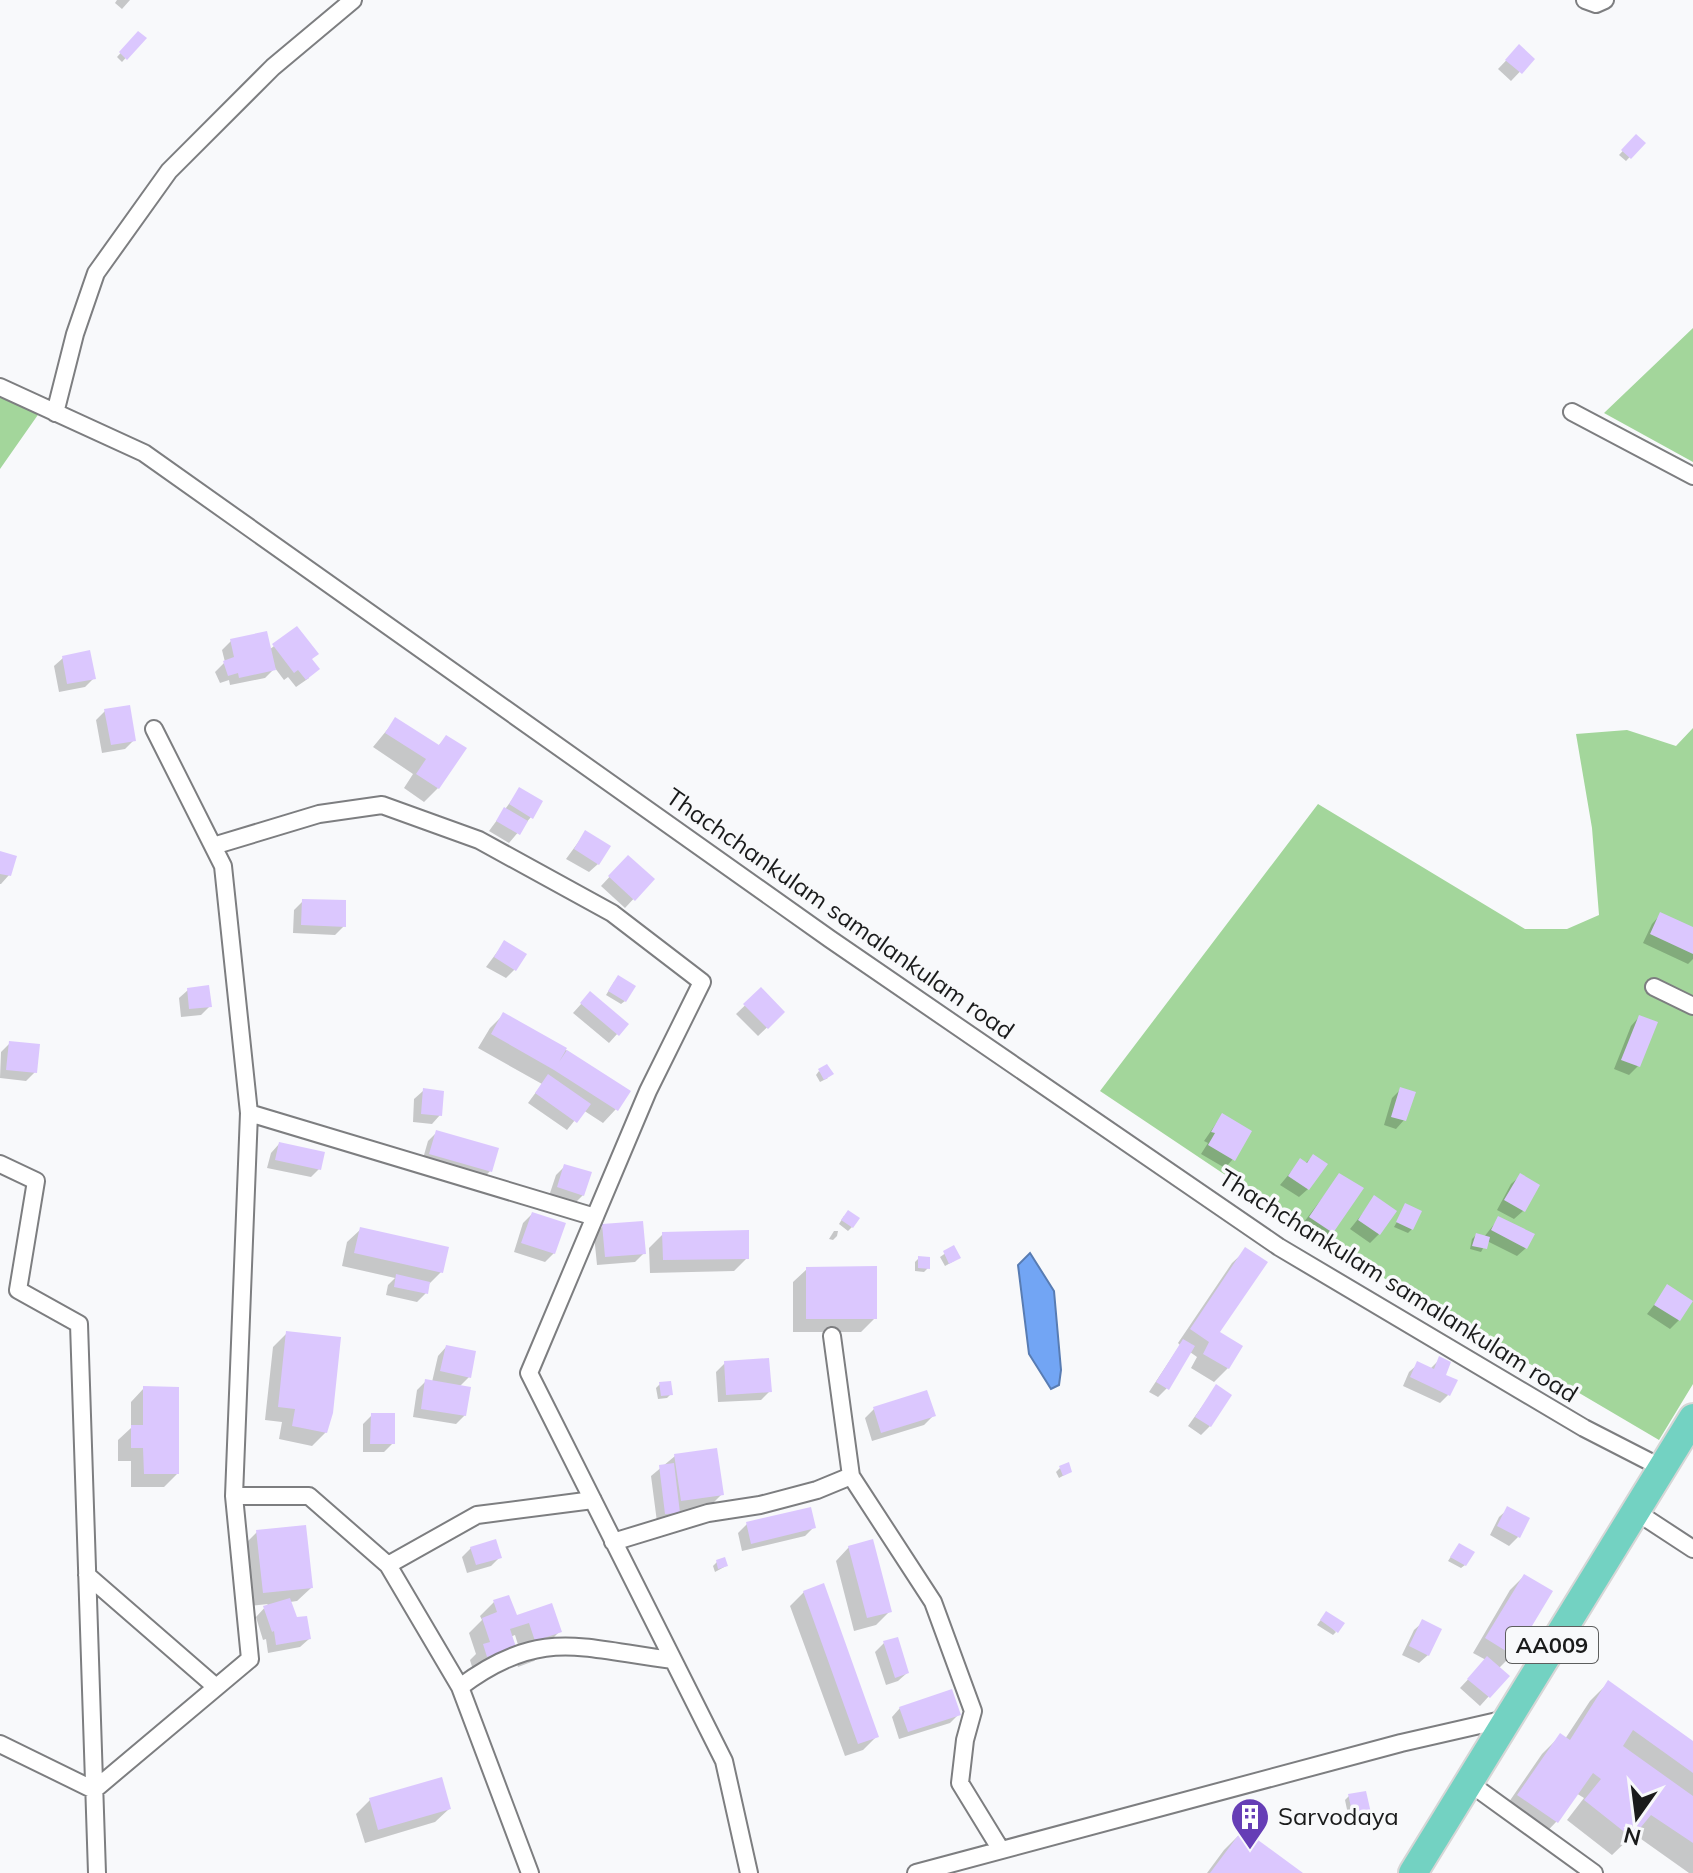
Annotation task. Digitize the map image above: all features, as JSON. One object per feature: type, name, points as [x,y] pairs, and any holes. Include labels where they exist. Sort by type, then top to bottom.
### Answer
[{"type":"highway","name":"AA009","points":[[1413,1873],[1693,1418]]},
{"type":"street","points":[[55,413],[75,334],[96,273],[169,171],[273,67],[353,0]]},
{"type":"street","points":[[1585,0],[1596,4],[1605,0]]},
{"type":"street","name":"Thachchankulam samalankulam road","points":[[0,387],[144,453],[830,939],[1279,1247],[1584,1428],[1662,1468]]},
{"type":"street","points":[[1572,412],[1693,476]]},
{"type":"street","points":[[94,1790],[250,1659],[234,1496],[249,1113],[223,866],[154,729]]},
{"type":"street","points":[[213,846],[319,814],[382,805],[479,840],[598,906],[702,982],[648,1091],[529,1373],[724,1761],[749,1873]]},
{"type":"street","points":[[1654,987],[1693,1006]]},
{"type":"street","points":[[249,1113],[595,1217]]},
{"type":"street","points":[[0,1164],[36,1181],[18,1290],[79,1324],[97,1873]]},
{"type":"street","points":[[832,1336],[851,1476],[933,1602],[973,1711],[965,1740],[960,1783],[1001,1850]]},
{"type":"street","points":[[613,1542],[708,1513],[760,1505],[817,1490],[851,1476]]},
{"type":"street","points":[[234,1496],[309,1496],[388,1565],[460,1687],[530,1873]]},
{"type":"street","points":[[388,1565],[477,1515],[593,1500]]},
{"type":"street","points":[[1635,1511],[1693,1549]]},
{"type":"street","points":[[87,1575],[216,1687]]},
{"type":"street","points":[[460,1687],[483,1670],[541,1646],[563,1645],[673,1660]]},
{"type":"street","points":[[916,1873],[1386,1747],[1506,1719]]},
{"type":"street","points":[[0,1744],[94,1790]]},
{"type":"street","points":[[1468,1782],[1594,1873]]},
{"type":"green space","points":[[1693,328],[1693,462],[1604,413]]},
{"type":"green space","points":[[0,390],[42,409],[0,469]]},
{"type":"green space","points":[[1693,728],[1693,1384],[1659,1440],[1343,1254],[1100,1091],[1318,804],[1525,929],[1567,929],[1599,915],[1592,828],[1576,734],[1627,730],[1676,746]]},
{"type":"water","points":[[1030,1253],[1054,1291],[1061,1370],[1059,1385],[1051,1389],[1029,1354],[1018,1265]]},
{"type":"building","points":[[138,31],[147,38],[127,60],[119,52]]},
{"type":"building","points":[[1519,44],[1535,59],[1522,74],[1505,60]]},
{"type":"building","points":[[1636,134],[1646,143],[1631,159],[1621,150]]},
{"type":"building","points":[[297,626],[319,654],[312,659],[320,669],[306,680],[298,670],[294,673],[272,644]]},
{"type":"building","points":[[267,631],[276,670],[239,678],[238,673],[228,676],[223,661],[234,657],[230,639]]},
{"type":"building","points":[[90,650],[96,679],[67,684],[62,656]]},
{"type":"building","points":[[130,705],[136,741],[111,745],[104,709]]},
{"type":"building","points":[[395,717],[439,745],[446,735],[467,748],[439,789],[416,774],[426,759],[385,733]]},
{"type":"building","points":[[519,787],[543,801],[533,819],[509,804]]},
{"type":"building","points":[[504,807],[528,821],[520,835],[496,821]]},
{"type":"building","points":[[585,830],[611,846],[599,865],[574,849]]},
{"type":"building","points":[[0,851],[17,856],[11,876],[0,874]]},
{"type":"building","points":[[628,855],[655,879],[635,901],[608,876]]},
{"type":"building","points":[[302,899],[346,900],[346,927],[301,925]]},
{"type":"building","points":[[1660,912],[1693,927],[1693,954],[1650,934]]},
{"type":"building","points":[[504,940],[527,954],[516,971],[494,957]]},
{"type":"building","points":[[618,975],[636,986],[626,1002],[608,991]]},
{"type":"building","points":[[209,985],[212,1007],[189,1009],[187,988]]},
{"type":"building","points":[[761,987],[785,1012],[768,1029],[743,1004]]},
{"type":"building","points":[[590,991],[629,1024],[619,1036],[580,1003]]},
{"type":"building","points":[[503,1012],[567,1048],[559,1062],[567,1050],[631,1091],[618,1111],[491,1034]]},
{"type":"building","points":[[1639,1015],[1658,1022],[1640,1067],[1621,1060]]},
{"type":"building","points":[[9,1041],[40,1044],[37,1073],[6,1070]]},
{"type":"building","points":[[827,1064],[834,1074],[824,1080],[818,1069]]},
{"type":"building","points":[[548,1074],[591,1104],[577,1123],[535,1093]]},
{"type":"building","points":[[1400,1087],[1416,1092],[1406,1121],[1391,1117]]},
{"type":"building","points":[[423,1088],[444,1091],[442,1116],[421,1114]]},
{"type":"building","points":[[1222,1113],[1252,1131],[1235,1161],[1208,1145],[1215,1133],[1211,1132]]},
{"type":"building","points":[[436,1130],[499,1148],[492,1172],[429,1154]]},
{"type":"building","points":[[279,1142],[325,1152],[321,1170],[275,1160]]},
{"type":"building","points":[[1313,1154],[1328,1164],[1309,1190],[1288,1176],[1300,1158],[1307,1163]]},
{"type":"building","points":[[564,1164],[592,1172],[584,1196],[557,1187]]},
{"type":"building","points":[[1339,1173],[1364,1188],[1333,1233],[1309,1217]]},
{"type":"building","points":[[1520,1173],[1540,1185],[1525,1212],[1504,1200]]},
{"type":"building","points":[[1374,1195],[1397,1211],[1380,1235],[1358,1220]]},
{"type":"building","points":[[1405,1203],[1422,1211],[1413,1230],[1396,1222]]},
{"type":"building","points":[[848,1210],[860,1218],[853,1228],[841,1220]]},
{"type":"building","points":[[532,1212],[566,1223],[555,1254],[521,1243]]},
{"type":"building","points":[[1498,1216],[1535,1234],[1527,1249],[1491,1230]]},
{"type":"building","points":[[643,1221],[646,1254],[605,1257],[602,1224]]},
{"type":"building","points":[[360,1227],[449,1247],[443,1273],[354,1253]]},
{"type":"building","points":[[749,1230],[749,1259],[663,1260],[662,1232]]},
{"type":"building","points":[[1476,1233],[1490,1237],[1487,1249],[1472,1246]]},
{"type":"building","points":[[954,1245],[961,1258],[949,1264],[943,1251]]},
{"type":"building","points":[[1245,1247],[1268,1262],[1220,1332],[1243,1346],[1229,1369],[1203,1354],[1209,1342],[1190,1329]]},
{"type":"building","points":[[918,1256],[930,1257],[930,1269],[918,1268]]},
{"type":"building","points":[[877,1266],[877,1319],[806,1319],[806,1267]]},
{"type":"building","points":[[396,1274],[430,1282],[428,1294],[394,1287]]},
{"type":"building","points":[[1667,1284],[1693,1301],[1680,1321],[1654,1305]]},
{"type":"building","points":[[286,1331],[341,1337],[333,1413],[327,1433],[292,1426],[295,1409],[278,1407]]},
{"type":"building","points":[[1183,1339],[1195,1346],[1169,1390],[1156,1382]]},
{"type":"building","points":[[446,1345],[476,1351],[471,1378],[440,1371]]},
{"type":"building","points":[[1439,1356],[1451,1362],[1446,1375],[1458,1380],[1450,1396],[1410,1377],[1417,1361],[1434,1369]]},
{"type":"building","points":[[769,1358],[772,1392],[726,1395],[724,1361]]},
{"type":"building","points":[[425,1379],[471,1387],[466,1416],[421,1409]]},
{"type":"building","points":[[671,1381],[673,1395],[661,1396],[659,1382]]},
{"type":"building","points":[[1216,1384],[1232,1395],[1211,1427],[1195,1417]]},
{"type":"building","points":[[143,1386],[179,1387],[179,1474],[144,1474],[143,1448],[131,1448],[131,1425],[143,1425]]},
{"type":"building","points":[[927,1390],[936,1416],[881,1433],[873,1407]]},
{"type":"building","points":[[371,1413],[395,1413],[395,1444],[370,1444]]},
{"type":"building","points":[[717,1448],[724,1495],[681,1501],[674,1454]]},
{"type":"building","points":[[1069,1462],[1072,1472],[1063,1476],[1059,1466]]},
{"type":"building","points":[[674,1463],[680,1513],[665,1514],[659,1465]]},
{"type":"building","points":[[1507,1506],[1530,1518],[1520,1538],[1497,1526]]},
{"type":"building","points":[[811,1507],[816,1528],[751,1544],[746,1522]]},
{"type":"building","points":[[306,1525],[313,1588],[263,1593],[256,1530]]},
{"type":"building","points":[[496,1539],[502,1558],[476,1565],[470,1547]]},
{"type":"building","points":[[873,1539],[892,1612],[867,1618],[848,1546]]},
{"type":"building","points":[[1459,1543],[1475,1552],[1466,1566],[1450,1557]]},
{"type":"building","points":[[725,1557],[728,1566],[718,1569],[716,1560]]},
{"type":"building","points":[[1524,1574],[1553,1591],[1514,1656],[1485,1638]]},
{"type":"building","points":[[824,1583],[879,1737],[858,1744],[803,1591]]},
{"type":"building","points":[[509,1595],[517,1615],[552,1603],[562,1632],[535,1641],[529,1623],[510,1629],[516,1647],[487,1657],[483,1644],[490,1642],[482,1618],[497,1612],[493,1600]]},
{"type":"building","points":[[290,1598],[297,1617],[307,1616],[311,1639],[276,1645],[274,1631],[263,1606]]},
{"type":"building","points":[[1326,1611],[1345,1623],[1338,1633],[1320,1620]]},
{"type":"building","points":[[1422,1619],[1442,1629],[1429,1656],[1409,1646]]},
{"type":"building","points":[[898,1637],[909,1673],[895,1678],[883,1641]]},
{"type":"building","points":[[1487,1656],[1510,1676],[1490,1698],[1467,1679]]},
{"type":"building","points":[[1608,1680],[1693,1741],[1693,1773],[1633,1730],[1623,1746],[1693,1796],[1693,1843],[1651,1815],[1632,1838],[1584,1800],[1601,1779],[1593,1773],[1558,1823],[1517,1795],[1560,1733],[1570,1740]]},
{"type":"building","points":[[952,1689],[961,1715],[908,1732],[899,1707]]},
{"type":"building","points":[[442,1777],[451,1809],[378,1830],[369,1798]]},
{"type":"building","points":[[1366,1791],[1371,1813],[1353,1816],[1348,1794]]},
{"type":"building","name":"Sarvodaya","points":[[1243,1829],[1303,1873],[1210,1873]]},
{"type":"place","name":"Sarvodaya","points":[[1250,1851]]}]
